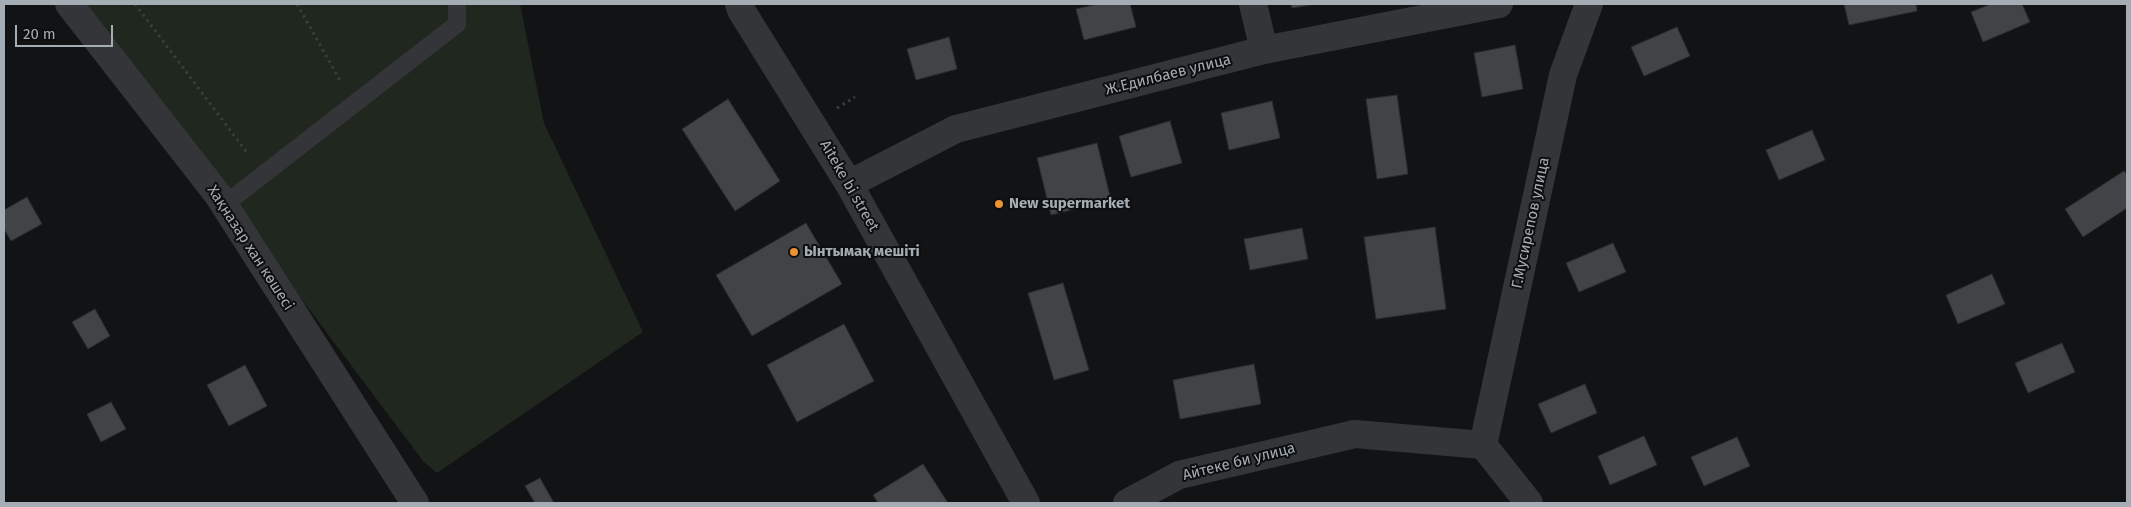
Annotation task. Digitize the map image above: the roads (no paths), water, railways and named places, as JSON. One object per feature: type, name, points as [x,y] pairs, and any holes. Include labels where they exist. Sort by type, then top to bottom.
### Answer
[{"type":"street","name":"Хақназар хан көшесі","points":[[69,4],[224,205],[415,503]]},
{"type":"street","name":"Aiteke bi street","points":[[739,4],[849,184],[1026,503]]},
{"type":"street","points":[[1253,4],[1264,50]]},
{"type":"street","name":"Ж.Едилбаев улица","points":[[849,184],[956,129],[1264,50],[1499,4]]},
{"type":"street","name":"Г.Мусирепов улица","points":[[1483,445],[1563,75],[1589,4]]},
{"type":"street","name":"Айтеке би улица","points":[[1127,503],[1179,475],[1355,434],[1483,445]]},
{"type":"street","points":[[1483,445],[1529,503]]},
{"type":"lane","points":[[224,205],[457,24],[457,4]]},
{"type":"place","name":"New supermarket","points":[[999,204]]},
{"type":"place","name":"Ынтымақ мешіті","points":[[794,252]]}]
